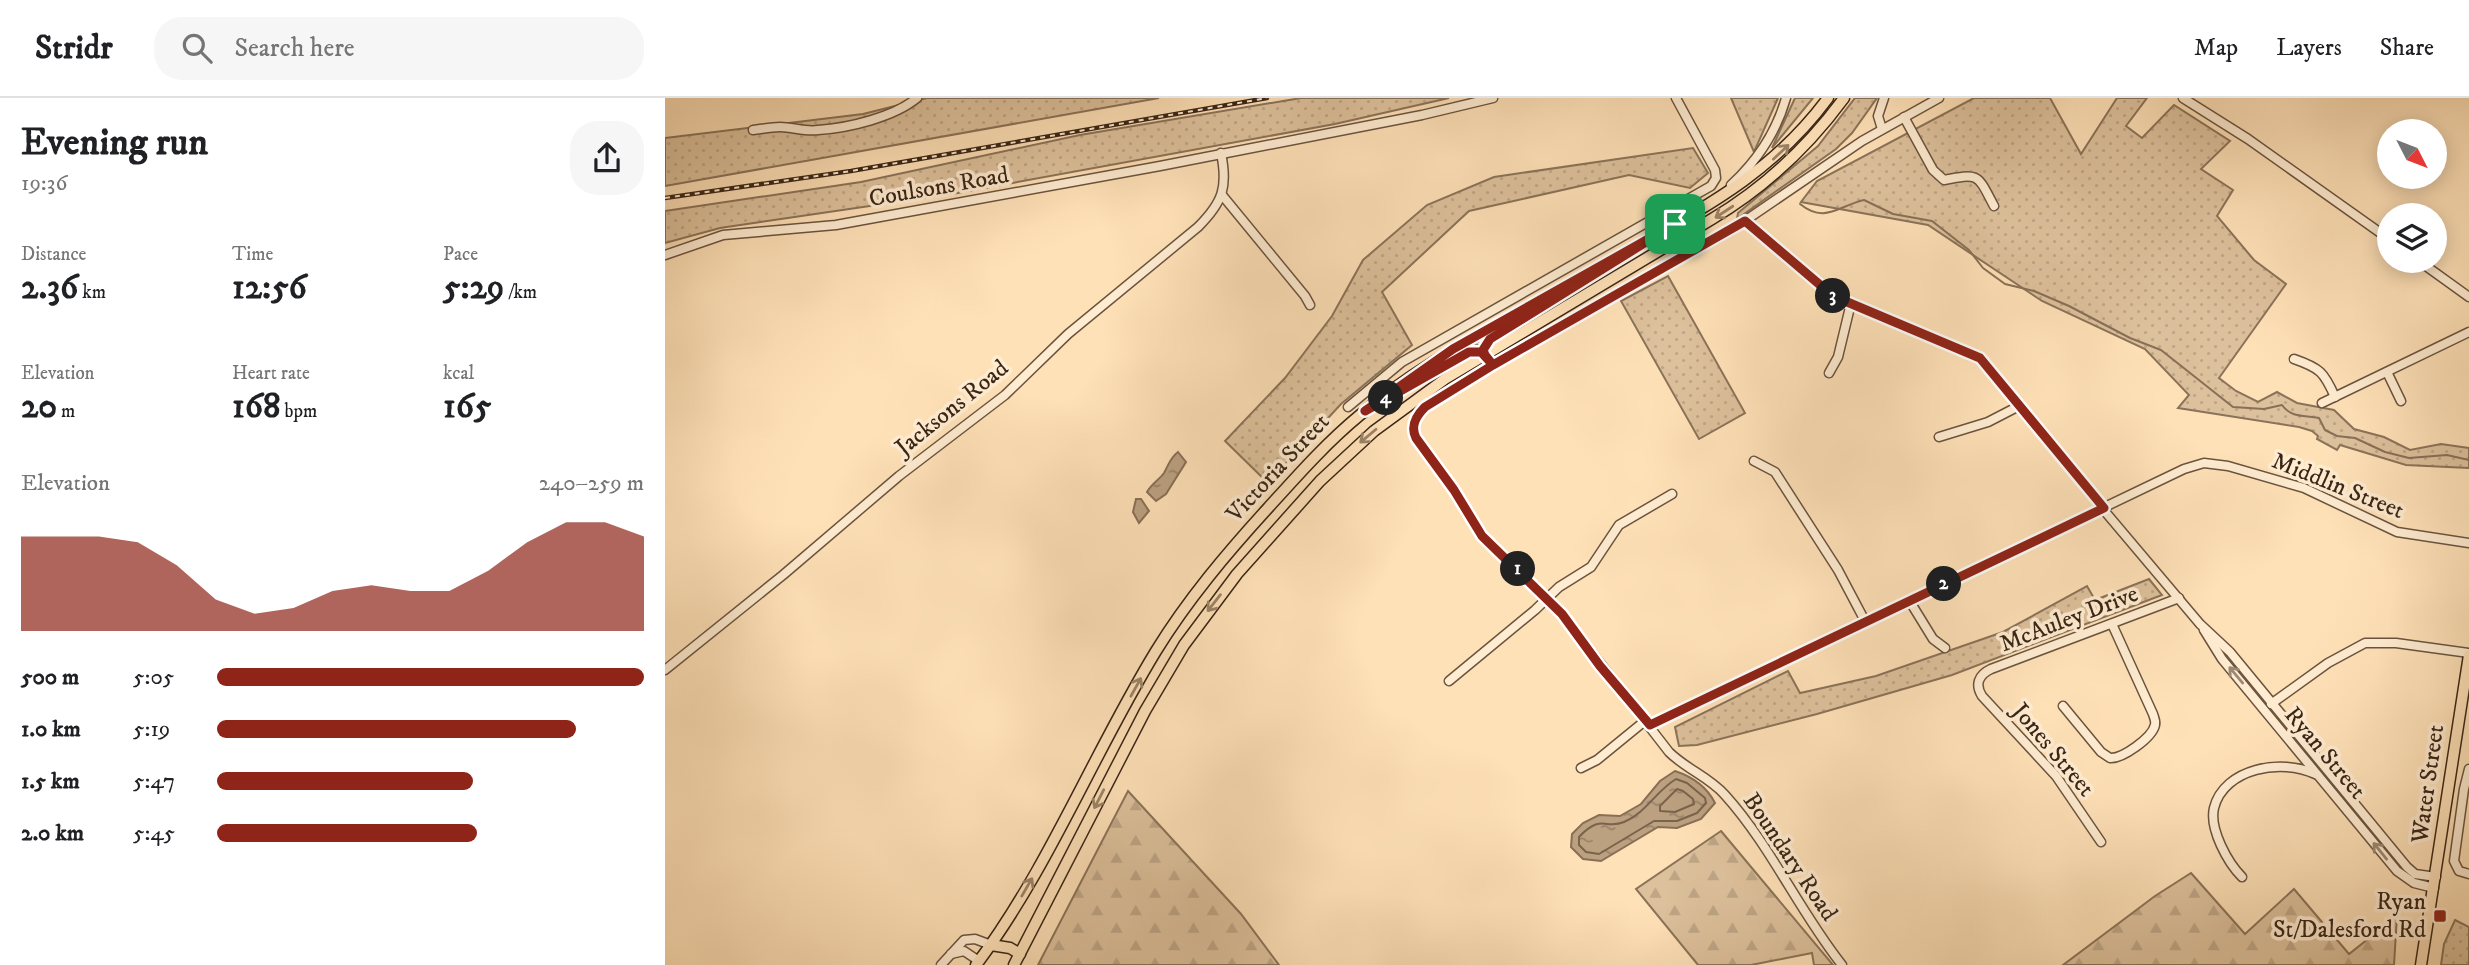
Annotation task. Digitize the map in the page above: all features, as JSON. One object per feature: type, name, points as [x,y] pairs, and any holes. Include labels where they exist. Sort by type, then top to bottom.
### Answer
[{"type":"main road","name":"Victoria Street","points":[[979,964],[1034,875],[1144,673],[1183,610],[1284,489],[1333,439],[1365,411],[1453,349],[1675,224],[1749,178],[1795,137],[1828,98]]},
{"type":"main road","name":"Victoria Street","points":[[1016,960],[1145,711],[1184,645],[1260,547],[1348,453],[1420,396],[1741,200],[1801,150],[1844,98]]},
{"type":"main road","points":[[1485,355],[1484,346],[1494,337],[1675,224]]},
{"type":"main road","points":[[1365,411],[1469,352],[1478,351],[1485,355]]},
{"type":"main road","name":"Water Street","points":[[2421,965],[2466,694],[2469,654]]},
{"type":"main road","points":[[991,945],[1010,948],[1016,960]]},
{"type":"street","points":[[753,131],[784,127],[800,131],[841,127],[890,114],[917,98]]},
{"type":"street","name":"Coulsons Road","points":[[665,256],[723,235],[836,226],[1422,115],[1493,98]]},
{"type":"street","points":[[1347,407],[1402,362],[1706,189],[1716,178],[1712,165],[1676,98]]},
{"type":"street","points":[[1707,205],[1740,176],[1759,154],[1774,129],[1786,98]]},
{"type":"street","points":[[1882,129],[1878,116],[1884,98]]},
{"type":"street","points":[[1485,355],[1493,365],[1745,221],[1826,164],[1939,98]]},
{"type":"street","points":[[2183,98],[2248,139],[2377,230]]},
{"type":"street","points":[[1904,117],[1933,170],[1944,180],[1969,175],[1975,177],[1981,181],[1994,206]]},
{"type":"street","points":[[1221,153],[1225,174],[1222,195],[1310,305]]},
{"type":"street","name":"Jacksons Road","points":[[665,670],[783,575],[899,476],[1005,395],[1057,343],[1198,227],[1222,195]]},
{"type":"street","name":"Ryan Street","points":[[1745,221],[1833,296],[1980,358],[2179,598],[2223,659],[2399,873],[2414,883],[2434,888]]},
{"type":"street","points":[[2436,273],[2469,297]]},
{"type":"street","points":[[1829,373],[1838,357],[1851,303]]},
{"type":"street","points":[[2322,403],[2469,332]]},
{"type":"street","points":[[2294,359],[2319,369],[2335,397]]},
{"type":"street","name":"Boundary Road","points":[[1493,365],[1429,404],[1415,421],[1413,428],[1416,438],[1454,490],[1475,526],[1547,597],[1648,722],[1672,756],[1714,784],[1734,805],[1763,845],[1820,937],[1842,965]]},
{"type":"street","points":[[2387,372],[2401,401]]},
{"type":"street","points":[[1939,437],[1988,422],[2019,406]]},
{"type":"street","points":[[1754,461],[1775,472],[1837,570],[1864,621]]},
{"type":"street","name":"Middlin Street","points":[[2103,508],[2193,466],[2204,463],[2222,464],[2312,491],[2397,532],[2469,543]]},
{"type":"street","points":[[1449,681],[1547,597],[1591,567],[1619,526],[1672,494]]},
{"type":"street","points":[[1581,768],[1597,760],[1648,722],[2103,508]]},
{"type":"street","name":"McAuley Drive","points":[[1978,683],[1981,676],[1988,671],[2179,598]]},
{"type":"street","points":[[1909,600],[1933,639],[1945,648]]},
{"type":"street","points":[[2063,706],[2103,754],[2110,758],[2122,757],[2152,730],[2154,716],[2112,624]]},
{"type":"street","name":"Ryan Street","points":[[2200,624],[2223,644],[2407,867],[2416,874],[2436,877]]},
{"type":"street","points":[[2263,708],[2273,704],[2327,663],[2365,643],[2396,643],[2469,654]]},
{"type":"street","name":"Jones Street","points":[[1978,683],[1982,696],[2056,776],[2101,842]]},
{"type":"street","points":[[2242,877],[2230,864],[2216,828],[2213,814],[2216,803],[2225,790],[2246,774],[2260,768],[2282,765],[2294,759],[2295,747]]},
{"type":"street","points":[[2282,765],[2305,770],[2321,779]]},
{"type":"street","points":[[2469,769],[2454,861],[2459,871],[2469,874]]},
{"type":"street","points":[[941,965],[961,942],[968,939],[991,945]]},
{"type":"street","points":[[949,955],[964,951],[979,964]]},
{"type":"green space","points":[[927,98],[1159,98],[665,186],[665,138],[863,114]]},
{"type":"green space","points":[[1301,98],[1449,98],[1335,124],[952,194],[720,228],[665,243],[665,211],[861,182],[1080,135]]},
{"type":"green space","points":[[1731,98],[1778,98],[1754,152]]},
{"type":"green space","points":[[1795,98],[1813,98],[1772,148]]},
{"type":"green space","points":[[1855,98],[1877,98],[1852,133],[1836,149],[1737,219],[1738,213],[1818,146]]},
{"type":"green space","points":[[1974,98],[2050,98],[2081,154],[2117,98],[2147,98],[2126,126],[2142,138],[2174,105],[2230,141],[2201,169],[2233,190],[2217,216],[2254,260],[2286,284],[2219,378],[2236,391],[2258,402],[2277,392],[2297,403],[2334,410],[2354,429],[2384,437],[2410,450],[2441,444],[2469,448],[2469,468],[2406,465],[2340,445],[2337,450],[2317,439],[2318,436],[2312,431],[2299,427],[2178,408],[2189,395],[2145,349],[2042,301],[1928,225],[1801,202],[1817,181]]},
{"type":"green space","points":[[1693,148],[1708,173],[1690,188],[1629,175],[1469,211],[1382,292],[1412,345],[1341,404],[1268,483],[1225,441],[1285,378],[1332,316],[1363,260],[1427,205],[1494,177]]},
{"type":"green space","points":[[1668,276],[1745,413],[1699,439],[1621,301]]},
{"type":"green space","points":[[2149,579],[2162,595],[1952,675],[1817,714],[1697,745],[1679,746],[1675,727],[1788,671],[1800,693],[1876,676],[2003,632],[2087,586],[2095,600]]},
{"type":"green space","points":[[1128,791],[1241,914],[1279,965],[1038,965]]},
{"type":"green space","points":[[1721,831],[1833,965],[1814,965],[1812,953],[1751,965],[1698,965],[1636,889]]},
{"type":"green space","points":[[2191,873],[2245,934],[2294,889],[2349,954],[2397,916],[2394,965],[2063,965],[2155,896]]},
{"type":"green space","points":[[2455,920],[2469,927],[2469,965],[2441,965],[2444,944]]},
{"type":"water","points":[[1178,452],[1186,462],[1166,494],[1156,501],[1147,492]]},
{"type":"water","points":[[1136,499],[1141,499],[1149,511],[1139,523],[1133,512]]},
{"type":"water","points":[[1675,771],[1699,783],[1715,803],[1701,819],[1677,828],[1658,827],[1601,861],[1583,859],[1571,847],[1572,834],[1583,823],[1599,815],[1620,816],[1641,804],[1660,781]]},
{"type":"waterway","points":[[1800,204],[1809,210],[1824,213],[1864,200],[1893,214],[1932,221],[1969,250],[1983,268],[2005,284],[2034,291],[2130,338],[2161,350],[2233,407],[2264,409],[2282,405],[2294,414],[2319,418],[2325,430],[2337,436],[2355,438],[2385,452],[2409,458],[2447,455],[2469,460]]},
{"type":"railway","points":[[665,198],[851,171],[1267,98]]},
{"type":"place","name":"Ryan St/Dalesford Rd","points":[[2440,916]]},
{"type":"route","points":[[1675,224],[1453,349],[1365,411],[1469,352],[1481,352],[1493,365],[1745,221],[1833,296],[1980,358],[2104,508],[1650,725],[1547,597],[1482,536],[1454,490],[1416,438],[1413,428],[1417,416],[1425,407],[1493,365],[1483,350],[1490,339],[1675,224]]}]
